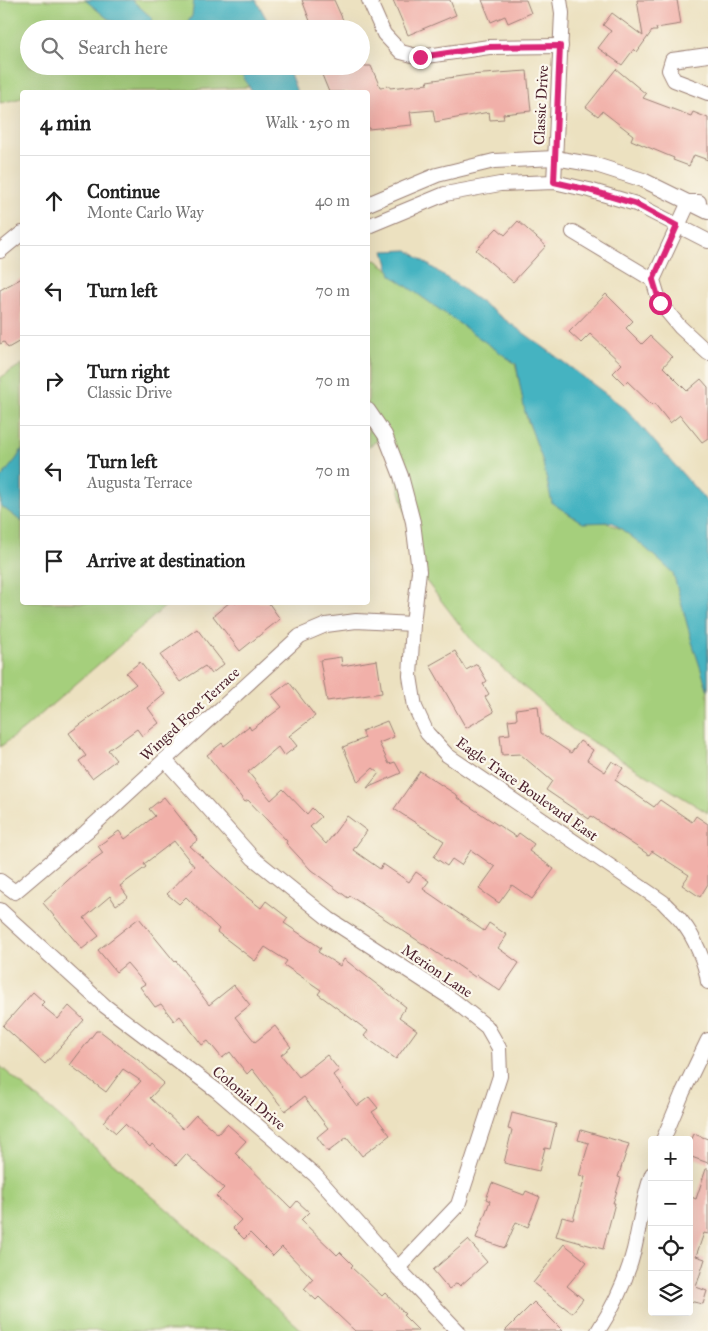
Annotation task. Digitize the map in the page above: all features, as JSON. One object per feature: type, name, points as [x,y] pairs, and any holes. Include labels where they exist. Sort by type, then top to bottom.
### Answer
[{"type":"street","points":[[369,0],[384,34],[401,52],[420,57],[489,47],[560,46]]},
{"type":"street","name":"Classic Drive","points":[[554,182],[562,13],[560,0]]},
{"type":"street","points":[[708,54],[672,60],[669,70],[674,80],[708,93]]},
{"type":"street","points":[[370,203],[437,175],[494,161],[555,158],[596,165],[643,180],[708,212]]},
{"type":"street","points":[[370,225],[445,194],[500,184],[554,182],[636,204],[708,241]]},
{"type":"street","points":[[689,202],[708,203]]},
{"type":"street","points":[[689,202],[653,280],[660,303],[680,327],[708,353]]},
{"type":"street","points":[[572,232],[653,280]]},
{"type":"street","points":[[0,251],[20,235]]},
{"type":"street","name":"Eagle Trace Boulevard East","points":[[370,413],[385,435],[401,476],[413,522],[419,571],[410,676],[414,706],[427,733],[447,755],[663,902],[682,922],[697,948],[708,982]]},
{"type":"street","name":"Winged Foot Terrace","points":[[0,881],[14,892],[86,832],[300,636],[326,624],[356,621],[413,624]]},
{"type":"street","name":"Merion Lane","points":[[165,760],[252,858],[329,919],[452,999],[488,1027],[499,1048],[500,1076],[458,1205],[398,1268]]},
{"type":"street","name":"Colonial Drive","points":[[0,910],[105,1006],[216,1090],[315,1175],[398,1268],[458,1331]]},
{"type":"street","points":[[666,1136],[683,1092],[708,1040]]},
{"type":"street","points":[[598,1331],[621,1289],[634,1251],[645,1193],[649,1181]]},
{"type":"green space","points":[[0,0],[227,0],[237,20],[20,20],[20,75],[262,75],[268,86],[186,90],[20,90],[20,98],[0,103]]},
{"type":"green space","points":[[376,260],[515,361],[527,419],[546,463],[554,500],[700,563],[708,573],[708,813],[573,730],[473,642],[423,577],[385,435],[370,446],[370,262]]},
{"type":"green space","points":[[20,365],[20,605],[167,605],[24,729],[0,747],[0,378]]},
{"type":"green space","points":[[0,1066],[182,1222],[303,1331],[0,1331]]},
{"type":"water","points":[[85,0],[132,0],[153,19],[111,20]]},
{"type":"water","points":[[194,0],[256,0],[267,20],[189,20],[192,16]]},
{"type":"water","points":[[242,75],[290,75],[296,90],[251,90]]},
{"type":"water","points":[[408,250],[626,409],[708,503],[708,691],[673,573],[641,544],[612,522],[583,523],[552,503],[542,459],[525,412],[516,364],[391,275],[384,251]]},
{"type":"water","points":[[20,453],[20,520],[1,506],[0,479]]},
{"type":"building","points":[[302,0],[334,0],[343,20],[310,20]]},
{"type":"building","points":[[393,0],[450,0],[456,15],[408,35]]},
{"type":"building","points":[[482,0],[526,0],[531,13],[508,23],[505,16],[491,22]]},
{"type":"building","points":[[637,0],[677,0],[681,24],[656,28],[657,31],[652,31],[637,52],[634,49],[622,65],[598,48],[611,31],[603,25],[612,13],[643,36]]},
{"type":"building","points":[[370,66],[380,87],[390,86],[390,88],[428,84],[427,81],[469,75],[527,71],[531,111],[503,114],[504,119],[490,120],[489,112],[435,122],[433,110],[410,112],[412,125],[370,129],[370,90],[328,90],[322,75],[370,75]]},
{"type":"building","points":[[616,69],[646,94],[643,98],[691,116],[693,112],[708,118],[708,160],[694,155],[689,166],[673,160],[674,158],[631,140],[633,135],[602,111],[598,116],[586,107]]},
{"type":"building","points":[[518,221],[546,246],[513,282],[476,250],[497,228],[505,235]]},
{"type":"building","points":[[20,279],[20,341],[8,348],[4,342],[0,344],[0,290]]},
{"type":"building","points":[[606,294],[633,321],[626,328],[642,344],[650,336],[672,357],[663,367],[687,391],[701,379],[708,387],[708,438],[702,442],[680,415],[670,423],[654,403],[652,405],[627,381],[624,384],[613,373],[622,364],[590,334],[581,343],[569,332]]},
{"type":"building","points":[[226,605],[270,605],[280,619],[240,651],[213,616]]},
{"type":"building","points":[[197,629],[224,664],[211,674],[205,666],[180,682],[160,655]]},
{"type":"building","points":[[455,651],[466,670],[477,664],[487,681],[483,684],[489,694],[485,697],[494,712],[466,728],[430,665]]},
{"type":"building","points":[[341,657],[342,666],[377,660],[382,693],[327,701],[320,660]]},
{"type":"building","points":[[140,662],[165,694],[148,708],[159,723],[142,736],[137,729],[108,750],[116,760],[92,778],[79,761],[86,756],[69,733],[136,684],[126,673]]},
{"type":"building","points":[[289,682],[315,716],[289,736],[297,746],[284,756],[278,747],[248,772],[271,800],[283,789],[307,814],[312,808],[321,817],[310,827],[326,844],[347,816],[367,831],[353,850],[380,869],[383,864],[409,882],[416,872],[429,881],[423,889],[484,931],[489,923],[507,935],[498,948],[519,963],[500,991],[477,975],[475,977],[446,959],[350,896],[348,898],[311,870],[286,843],[287,841],[248,800],[245,802],[207,755],[222,743],[224,746],[249,726],[251,730],[282,707],[272,695]]},
{"type":"building","points":[[538,706],[541,733],[571,753],[580,741],[593,750],[587,760],[605,772],[612,761],[623,768],[615,780],[654,807],[660,800],[692,822],[696,816],[708,824],[708,884],[700,897],[682,885],[689,875],[652,851],[649,855],[591,816],[589,819],[546,790],[552,781],[520,754],[502,755],[500,735],[510,734],[508,720],[517,719],[516,709]]},
{"type":"building","points":[[387,721],[394,737],[379,743],[389,764],[395,762],[401,773],[367,788],[379,773],[373,768],[358,782],[343,747],[365,738],[362,731]]},
{"type":"building","points":[[420,771],[516,837],[519,833],[534,844],[529,851],[554,869],[532,899],[512,885],[499,903],[479,889],[495,867],[471,850],[461,865],[452,859],[447,866],[434,857],[444,841],[394,809]]},
{"type":"building","points":[[164,797],[198,840],[190,846],[239,891],[261,908],[266,901],[288,918],[284,923],[321,948],[318,952],[340,966],[344,959],[406,1007],[399,1017],[417,1030],[396,1059],[364,1036],[368,1031],[318,994],[321,990],[284,965],[287,961],[265,947],[255,961],[217,932],[219,929],[186,897],[179,904],[167,894],[194,866],[174,841],[144,864],[146,867],[120,886],[128,897],[116,905],[110,896],[84,918],[99,936],[82,949],[43,903],[78,871],[103,853],[98,846],[119,831],[125,839],[155,816],[149,809]]},
{"type":"building","points":[[139,918],[176,961],[209,1005],[234,985],[250,1005],[235,1017],[255,1042],[275,1026],[291,1047],[281,1055],[299,1077],[327,1055],[339,1070],[333,1075],[357,1106],[369,1097],[378,1108],[372,1112],[390,1135],[362,1156],[347,1137],[328,1152],[317,1137],[328,1128],[304,1097],[285,1111],[252,1069],[247,1074],[230,1052],[222,1058],[208,1041],[202,1045],[180,1016],[174,1021],[161,1004],[155,1007],[140,987],[145,984],[127,963],[116,972],[98,950]]},
{"type":"building","points":[[33,992],[44,1002],[41,1005],[58,1019],[69,1006],[84,1020],[45,1064],[3,1026]]},
{"type":"building","points":[[96,1031],[100,1031],[142,1063],[164,1083],[150,1098],[183,1129],[196,1115],[218,1134],[227,1124],[246,1141],[235,1153],[291,1208],[297,1201],[309,1212],[301,1220],[337,1255],[340,1252],[353,1265],[351,1267],[382,1296],[385,1293],[419,1331],[355,1331],[319,1297],[316,1300],[304,1289],[313,1279],[282,1247],[273,1256],[250,1233],[244,1239],[233,1228],[241,1220],[216,1196],[224,1188],[186,1154],[176,1165],[152,1144],[150,1147],[125,1124],[116,1133],[103,1122],[141,1081],[123,1069],[106,1092],[70,1065]]},
{"type":"building","points":[[512,1113],[556,1124],[550,1149],[545,1148],[539,1171],[504,1163],[512,1130],[508,1129]]},
{"type":"building","points":[[581,1130],[629,1144],[618,1177],[621,1178],[613,1203],[615,1203],[603,1249],[556,1236],[562,1217],[573,1220],[585,1177],[579,1176],[589,1143],[578,1140]]},
{"type":"building","points":[[694,1134],[708,1139],[708,1163],[693,1157]]},
{"type":"building","points":[[706,1169],[708,1169],[708,1234],[704,1233],[696,1256],[705,1259],[696,1287],[707,1291],[703,1304],[693,1302],[693,1198],[696,1199]]},
{"type":"building","points":[[492,1183],[524,1195],[526,1191],[540,1197],[528,1227],[516,1222],[505,1248],[476,1238],[490,1201],[486,1199]]},
{"type":"building","points":[[468,1240],[487,1262],[460,1286],[457,1283],[449,1289],[433,1270]]},
{"type":"building","points":[[564,1244],[587,1262],[567,1286],[583,1299],[572,1313],[533,1283]]},
{"type":"building","points":[[534,1302],[563,1331],[505,1331]]},
{"type":"route","points":[[420,57],[489,47],[560,46],[554,182],[636,204],[677,226],[653,280],[660,303]]}]
